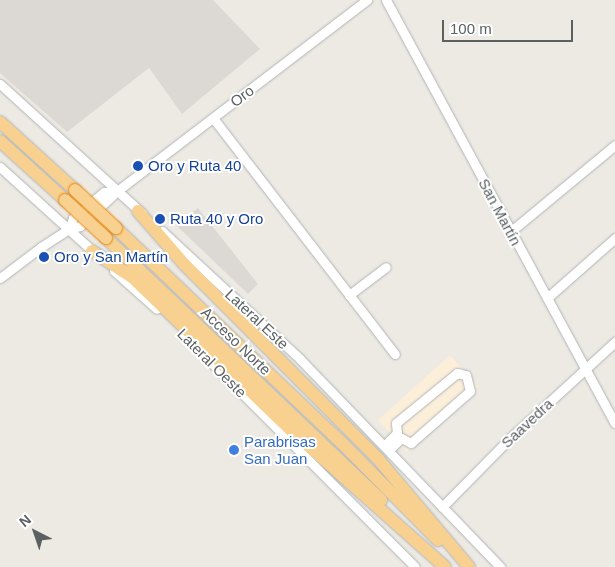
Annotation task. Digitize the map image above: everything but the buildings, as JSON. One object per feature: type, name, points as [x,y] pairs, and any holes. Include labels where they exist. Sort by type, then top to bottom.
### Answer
[{"type":"highway","name":"Acceso Norte","points":[[0,122],[116,228],[339,440],[465,567]]},
{"type":"highway","name":"Acceso Norte","points":[[0,141],[329,448],[445,567]]},
{"type":"highway","points":[[138,211],[184,264],[379,460],[470,567]]},
{"type":"highway","points":[[92,251],[132,277],[292,432],[445,567]]},
{"type":"street","name":"Oro","points":[[0,278],[68,229],[80,226],[117,191],[367,0]]},
{"type":"street","name":"San Martín","points":[[386,0],[615,423]]},
{"type":"street","name":"Lateral Este","points":[[0,84],[63,138],[138,211],[300,359],[387,447],[500,567]]},
{"type":"street","points":[[213,118],[395,354]]},
{"type":"street","points":[[510,232],[615,145]]},
{"type":"street","name":"Lateral Oeste","points":[[0,168],[183,334],[415,567]]},
{"type":"street","points":[[546,298],[615,238]]},
{"type":"street","points":[[349,295],[386,267]]},
{"type":"street","name":"Saavedra","points":[[442,507],[615,342]]},
{"type":"street","points":[[457,373],[466,375],[470,391],[411,443],[401,438],[387,447],[397,433],[396,423],[457,373]]},
{"type":"shaded area","points":[[0,0],[213,0],[260,49],[182,114],[149,68],[67,132],[0,73]]},
{"type":"shaded area","points":[[198,208],[258,284],[248,294],[176,225]]},
{"type":"shaded area","points":[[450,355],[479,387],[407,452],[378,420]]},
{"type":"place","name":"Oro y Ruta 40","points":[[138,166]]},
{"type":"place","name":"Ruta 40 y Oro","points":[[160,219]]},
{"type":"place","name":"Oro y San Martín","points":[[44,257]]},
{"type":"place","name":"Parabrisas San Juan","points":[[234,450]]}]
